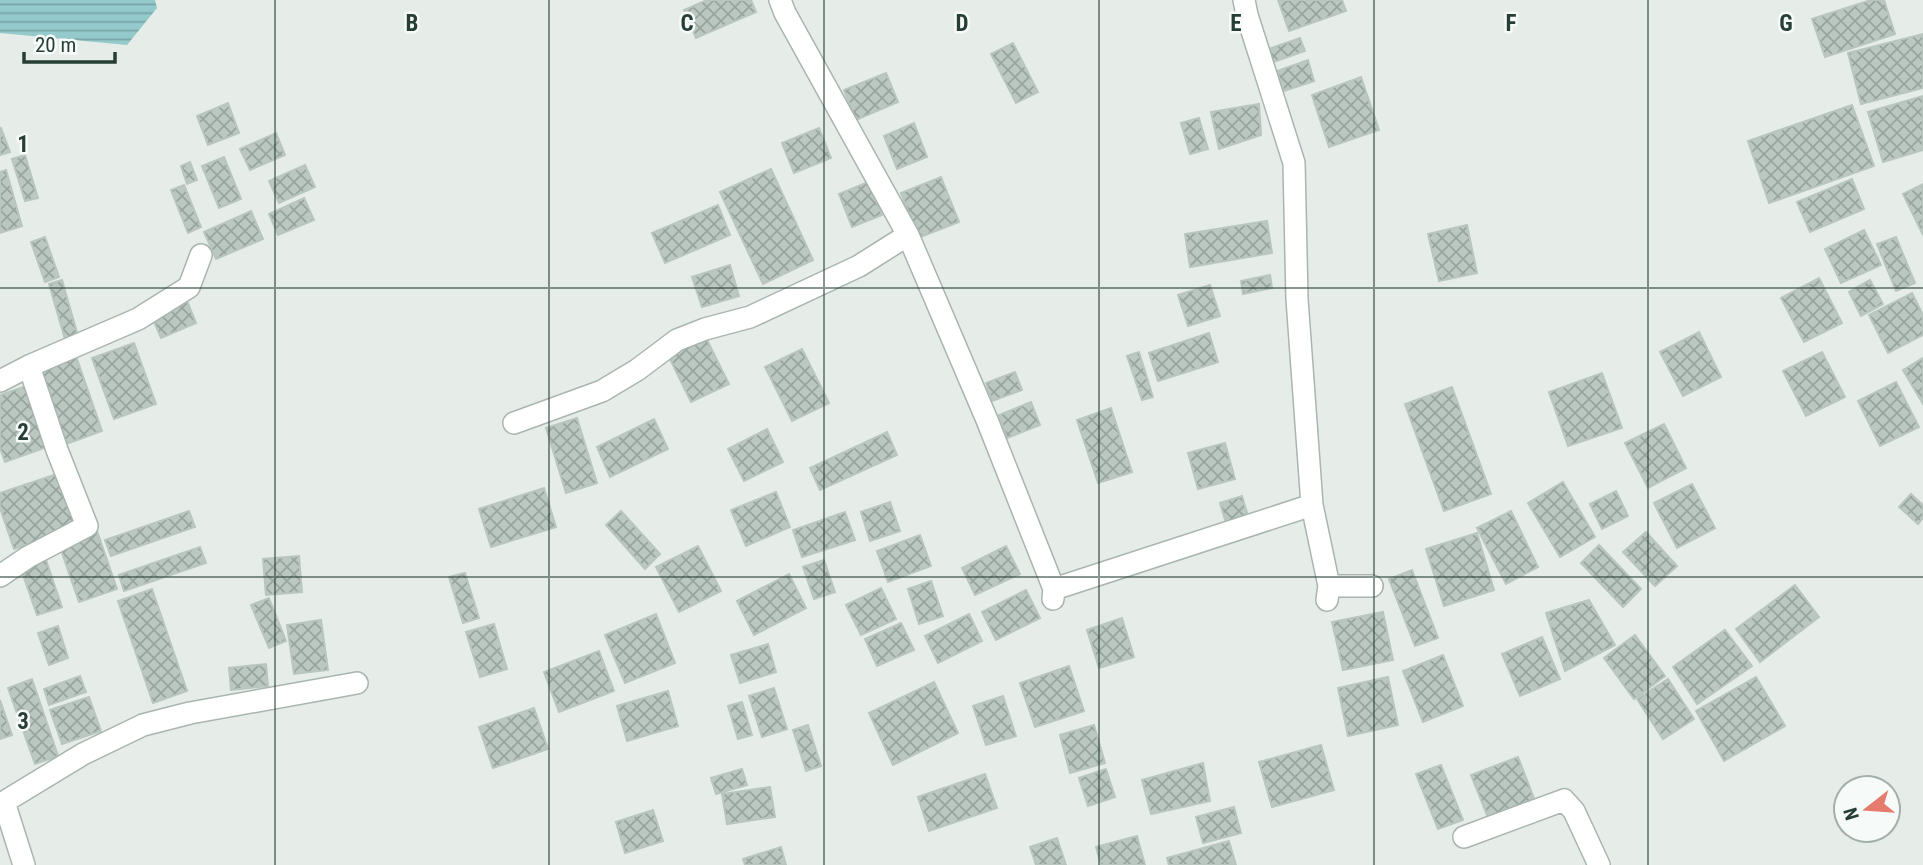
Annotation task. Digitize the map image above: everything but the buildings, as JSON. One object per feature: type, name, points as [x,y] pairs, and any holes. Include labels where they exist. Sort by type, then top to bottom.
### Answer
[{"type":"street","points":[[780,0],[908,235],[987,420],[1054,594],[1312,505]]},
{"type":"street","points":[[1244,0],[1294,163],[1297,299],[1312,505],[1328,593],[1372,586]]},
{"type":"street","points":[[514,423],[601,391],[637,370],[677,340],[750,317],[859,266],[908,235]]},
{"type":"street","points":[[0,381],[138,319],[189,287],[201,256]]},
{"type":"street","points":[[0,576],[28,557],[88,527],[57,450],[29,366]]},
{"type":"street","points":[[24,865],[4,802],[83,754],[143,725],[190,713],[357,683]]},
{"type":"street","points":[[1464,837],[1564,800],[1574,811],[1599,865]]},
{"type":"water","points":[[0,0],[155,0],[157,8],[127,45],[0,33]]}]
